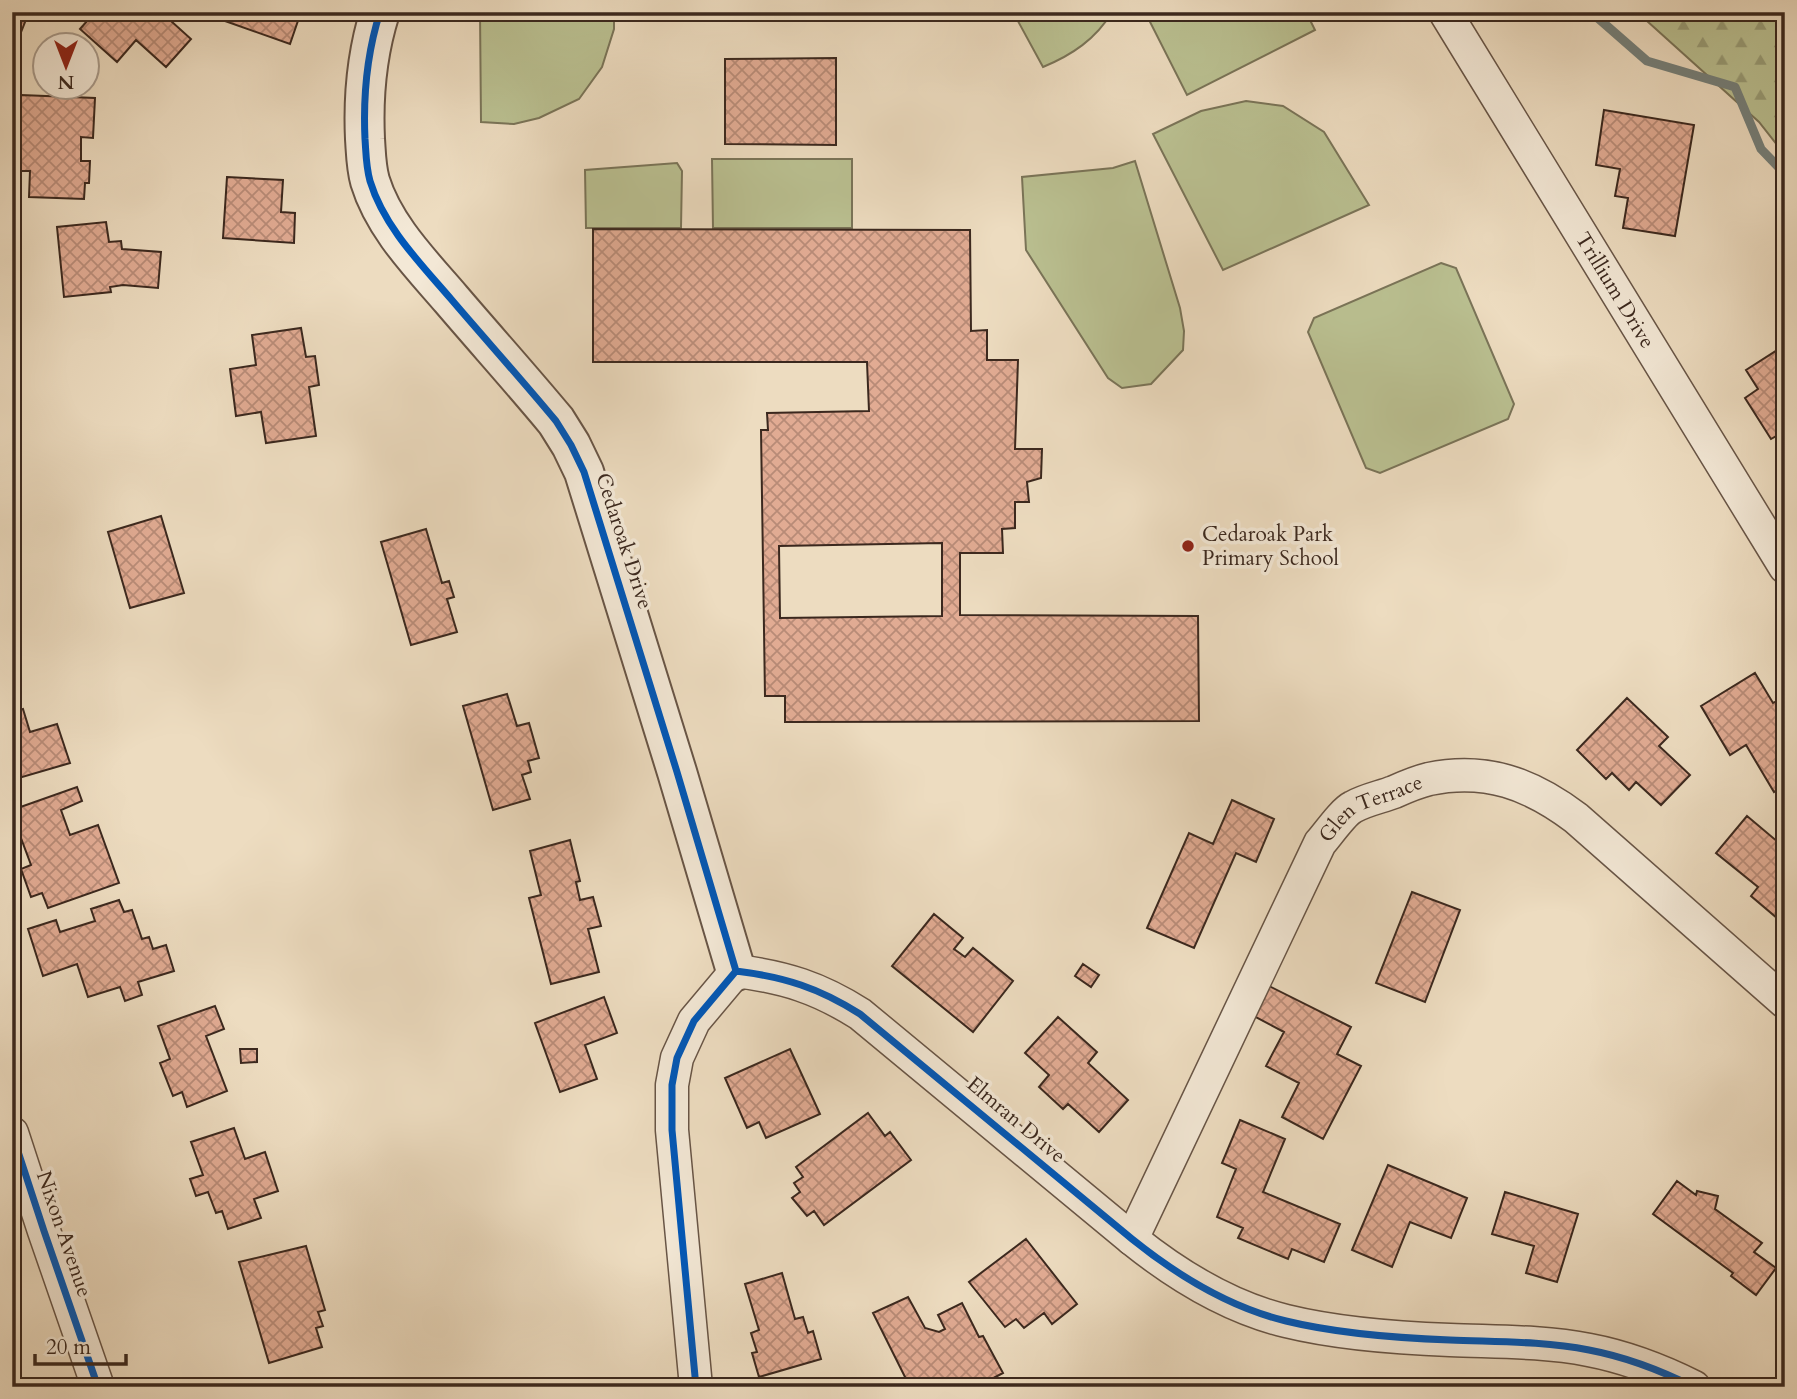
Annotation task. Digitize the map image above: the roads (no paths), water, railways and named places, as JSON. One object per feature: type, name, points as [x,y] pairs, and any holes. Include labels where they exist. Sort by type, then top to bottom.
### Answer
[{"type":"street","name":"Cedaroak Drive","points":[[380,12],[369,54],[363,108],[370,181],[398,234],[556,421],[584,472],[736,971]]},
{"type":"street","name":"Trillium Drive","points":[[1445,12],[1785,567]]},
{"type":"street","name":"Glen Terrace","points":[[1132,1239],[1320,842],[1351,807],[1427,779],[1470,775],[1499,779],[1527,787],[1553,800],[1785,1002]]},
{"type":"street","name":"Elmran Drive","points":[[736,971],[765,975],[819,991],[860,1014],[1162,1263],[1203,1289],[1250,1310],[1313,1327],[1372,1334],[1559,1345],[1588,1350],[1645,1364],[1694,1387]]},
{"type":"street","points":[[696,1387],[672,1130],[672,1085],[677,1058],[694,1021],[736,971]]},
{"type":"street","name":"Nixon Avenue","points":[[12,1133],[98,1387]]},
{"type":"waterway","points":[[1591,12],[1647,61],[1735,87],[1761,149],[1785,174]]},
{"type":"place","name":"Cedaroak Park Primary School","points":[[1188,546]]}]
